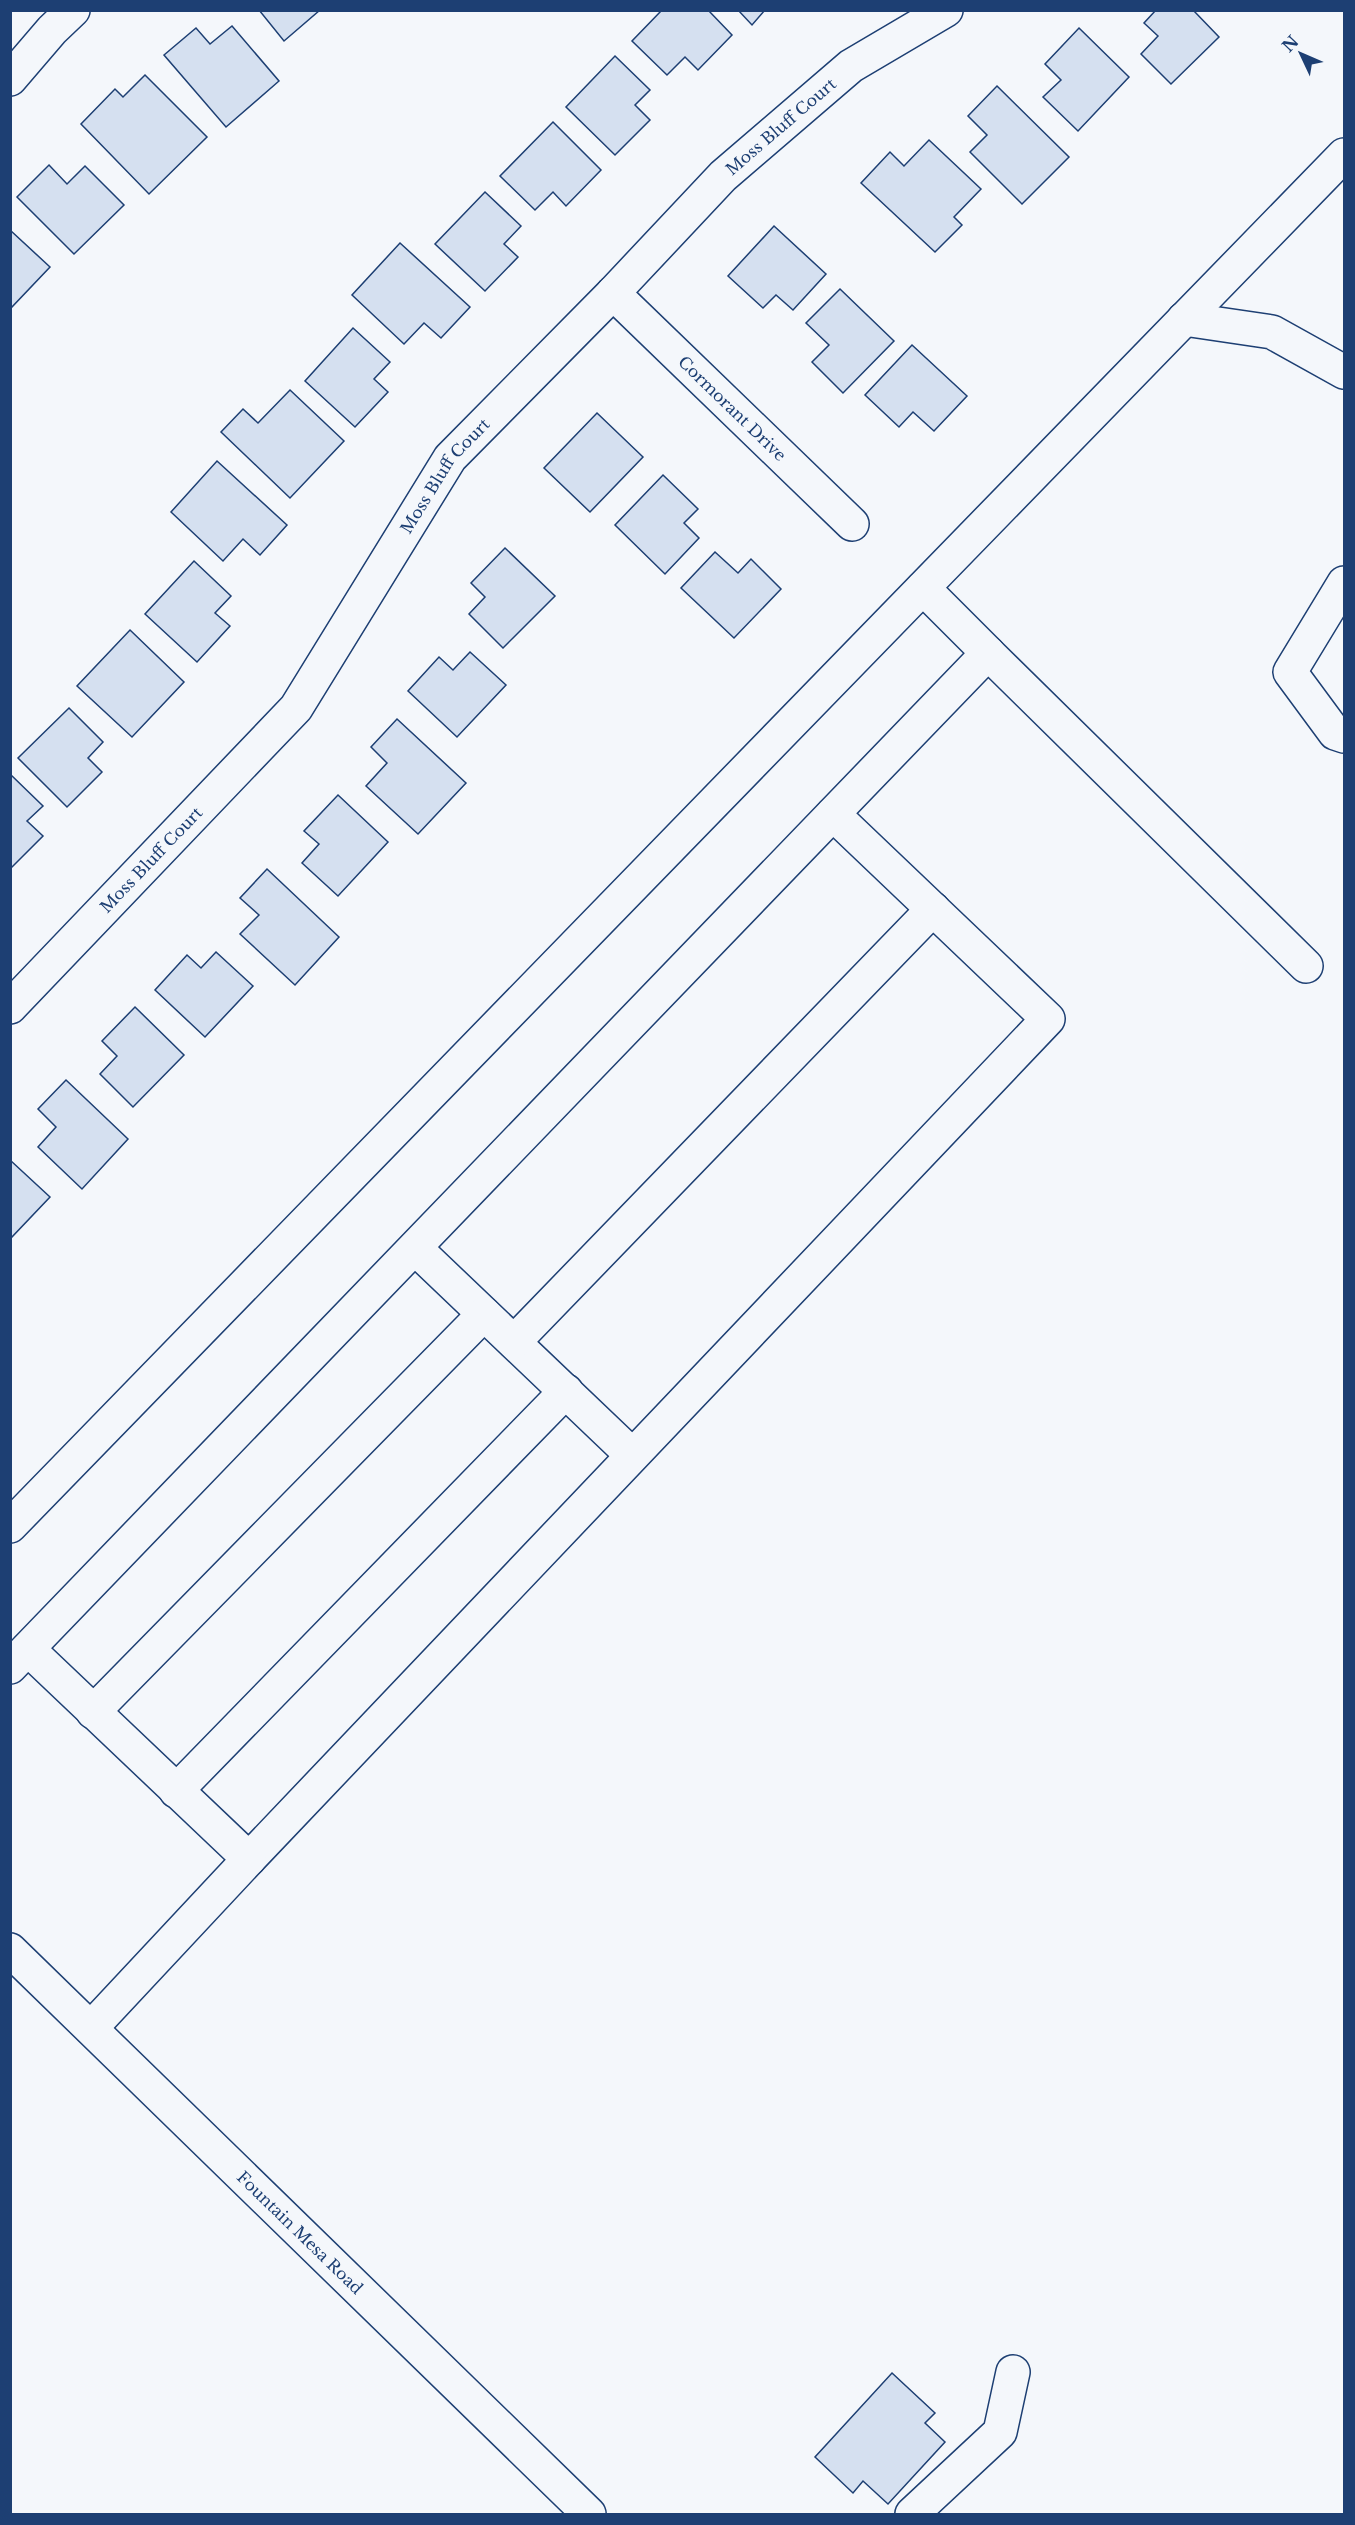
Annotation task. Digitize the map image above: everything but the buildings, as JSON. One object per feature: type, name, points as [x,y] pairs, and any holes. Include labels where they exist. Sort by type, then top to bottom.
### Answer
[{"type":"street","points":[[10,79],[52,30],[73,10]]},
{"type":"street","name":"Moss Bluff Court","points":[[10,1007],[296,708],[450,458],[613,293],[723,176],[843,74],[946,10]]},
{"type":"street","points":[[10,1526],[1344,154]]},
{"type":"street","name":"Cormorant Drive","points":[[613,293],[852,524]]},
{"type":"street","points":[[1184,319],[1272,332],[1344,372]]},
{"type":"street","points":[[1344,583],[1290,672],[1335,733],[1344,736]]},
{"type":"street","points":[[923,588],[1306,966]]},
{"type":"street","points":[[249,1859],[93,1712],[19,1658],[988,653]]},
{"type":"street","points":[[91,2028],[1048,1019],[833,814]]},
{"type":"street","points":[[514,1342],[933,909]]},
{"type":"street","points":[[415,1248],[632,1455]]},
{"type":"street","points":[[93,1712],[484,1314]]},
{"type":"street","points":[[176,1791],[566,1391]]},
{"type":"street","name":"Fountain Mesa Road","points":[[10,1950],[589,2514]]},
{"type":"street","points":[[912,2514],[1000,2432],[1013,2372]]}]
